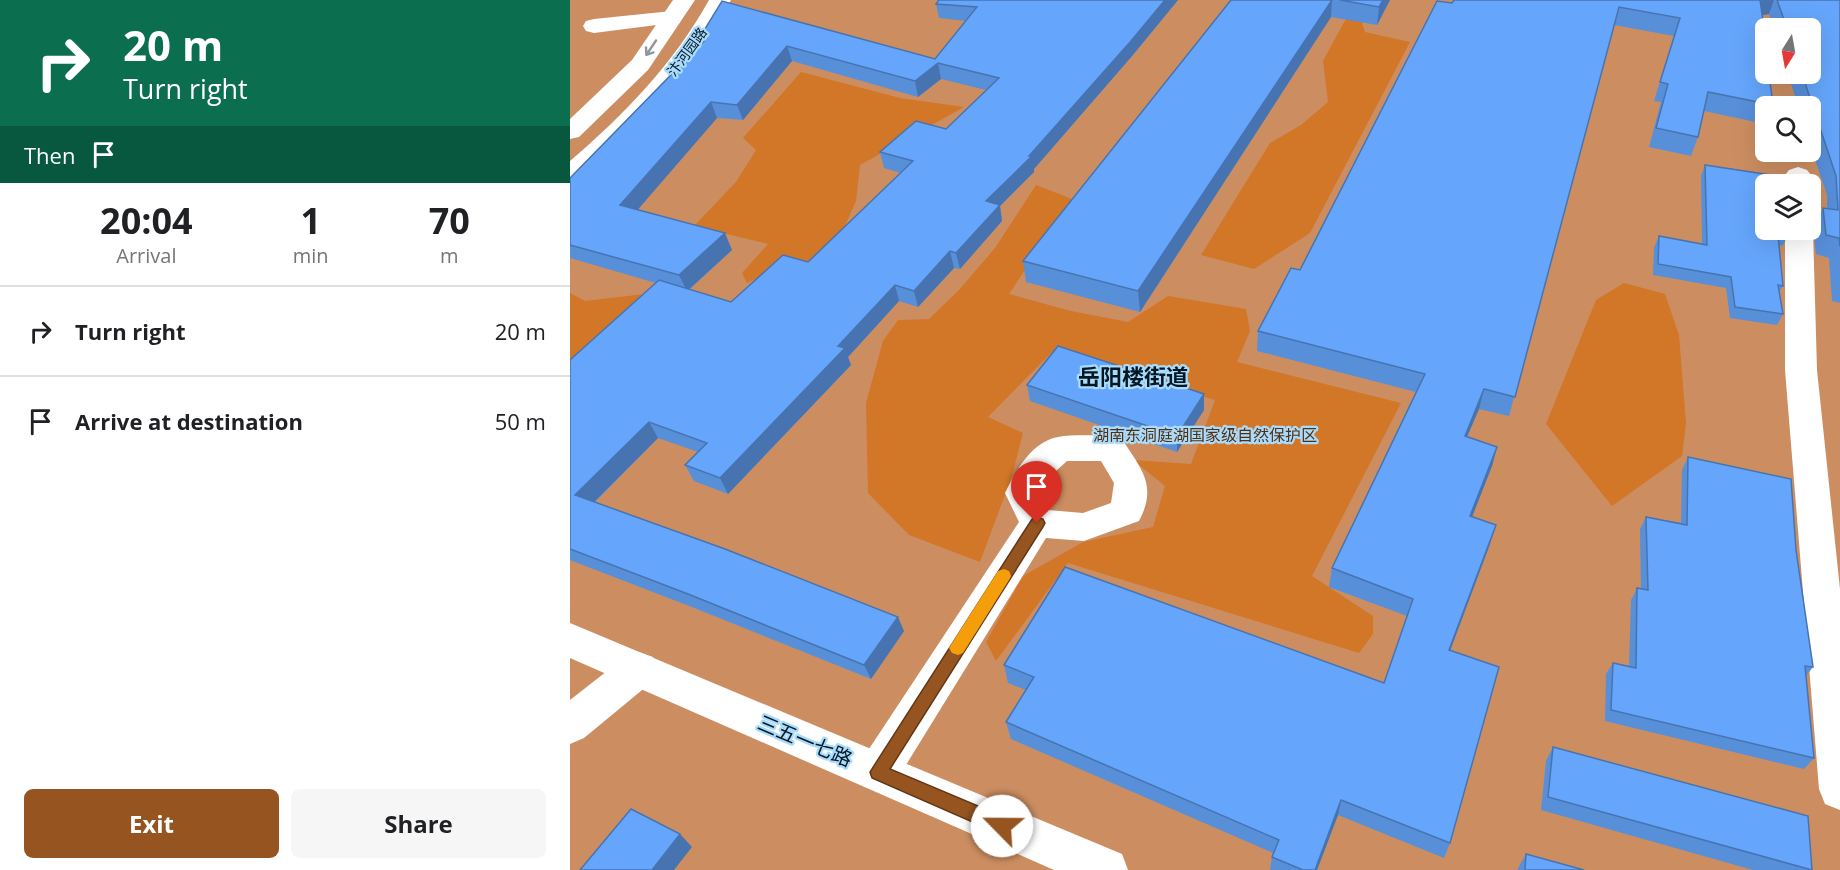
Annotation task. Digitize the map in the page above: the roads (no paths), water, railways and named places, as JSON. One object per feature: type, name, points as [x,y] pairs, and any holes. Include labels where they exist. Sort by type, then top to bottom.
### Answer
[{"type":"main road","name":"汴河园路","points":[[570,174],[596,152],[667,79],[711,17],[720,0]]},
{"type":"main road","name":"汴河园路","points":[[570,132],[640,65],[678,8]]},
{"type":"main road","points":[[594,26],[678,8]]},
{"type":"main road","points":[[1799,240],[1801,370],[1840,789]]},
{"type":"main road","points":[[878,772],[1037,523]]},
{"type":"main road","name":"三五一七路","points":[[570,640],[1106,870]]},
{"type":"main road","points":[[570,725],[639,669]]},
{"type":"district","name":"岳阳楼街道","points":[[1133,377]]},
{"type":"park label","name":"湖南东洞庭湖国家级自然保护区","points":[[1205,435]]}]
